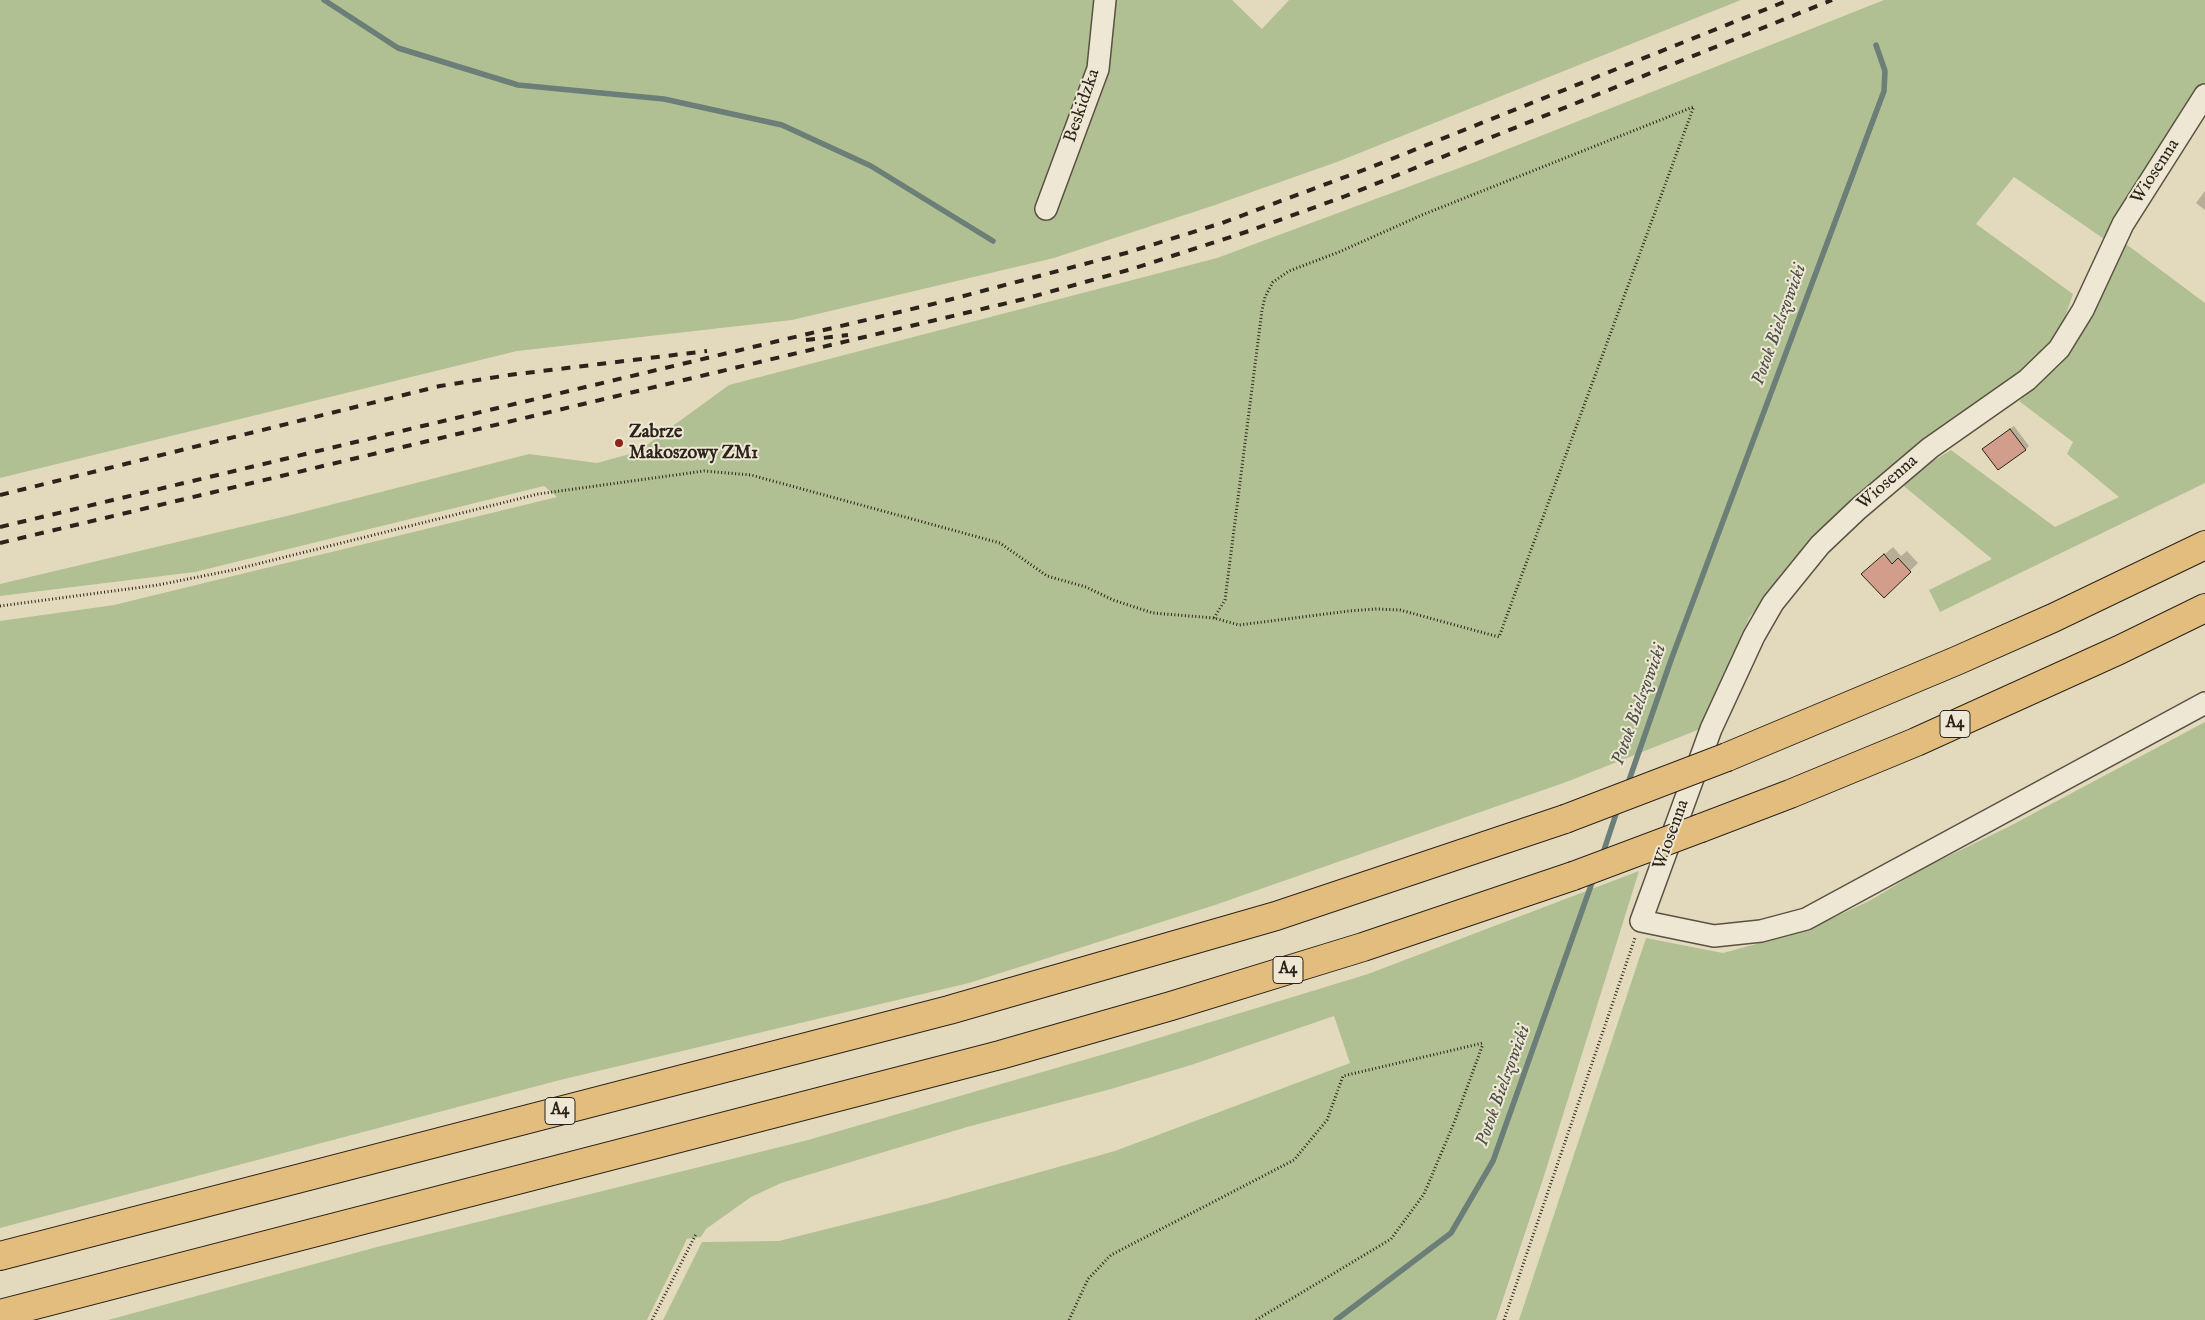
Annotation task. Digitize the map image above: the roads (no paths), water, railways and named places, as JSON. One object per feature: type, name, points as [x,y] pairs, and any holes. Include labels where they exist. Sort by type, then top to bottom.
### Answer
[{"type":"highway","name":"A4","points":[[0,1256],[802,1049],[1043,984],[1276,916],[1565,819],[1727,757],[1956,661],[2053,618],[2205,545]]},
{"type":"highway","name":"A4","points":[[0,1314],[1000,1055],[1171,1006],[1363,947],[1573,876],[1701,828],[1916,742],[2205,608]]},
{"type":"street","name":"Beskidzka","points":[[1046,209],[1098,69],[1105,0]]},
{"type":"street","name":"Wiosenna","points":[[2205,95],[2122,224],[2083,310],[2059,349],[2027,380],[1930,448],[1858,509],[1820,545],[1773,604],[1754,636],[1711,729],[1641,922],[1714,936],[1761,931],[1806,919],[2205,703]]},
{"type":"waterway","points":[[324,0],[398,48],[518,85],[664,99],[782,125],[871,166],[993,241]]},
{"type":"waterway","name":"Potok Bielszowicki","points":[[1627,786],[1671,660],[1884,91],[1885,71],[1876,45]]},
{"type":"waterway","name":"Potok Bielszowicki","points":[[1602,856],[1618,808]]},
{"type":"waterway","name":"Potok Bielszowicki","points":[[1336,1320],[1451,1233],[1493,1161],[1594,877]]},
{"type":"railway","points":[[0,527],[937,303],[1126,253],[1222,223],[1369,168],[1789,0]]},
{"type":"railway","points":[[0,543],[1024,299],[1132,269],[1249,231],[1343,197],[1832,0]]},
{"type":"railway","points":[[806,340],[848,335]]},
{"type":"railway","points":[[0,495],[440,386],[509,375],[707,351]]},
{"type":"place","name":"Zabrze Makoszowy ZM1","points":[[619,443]]}]
